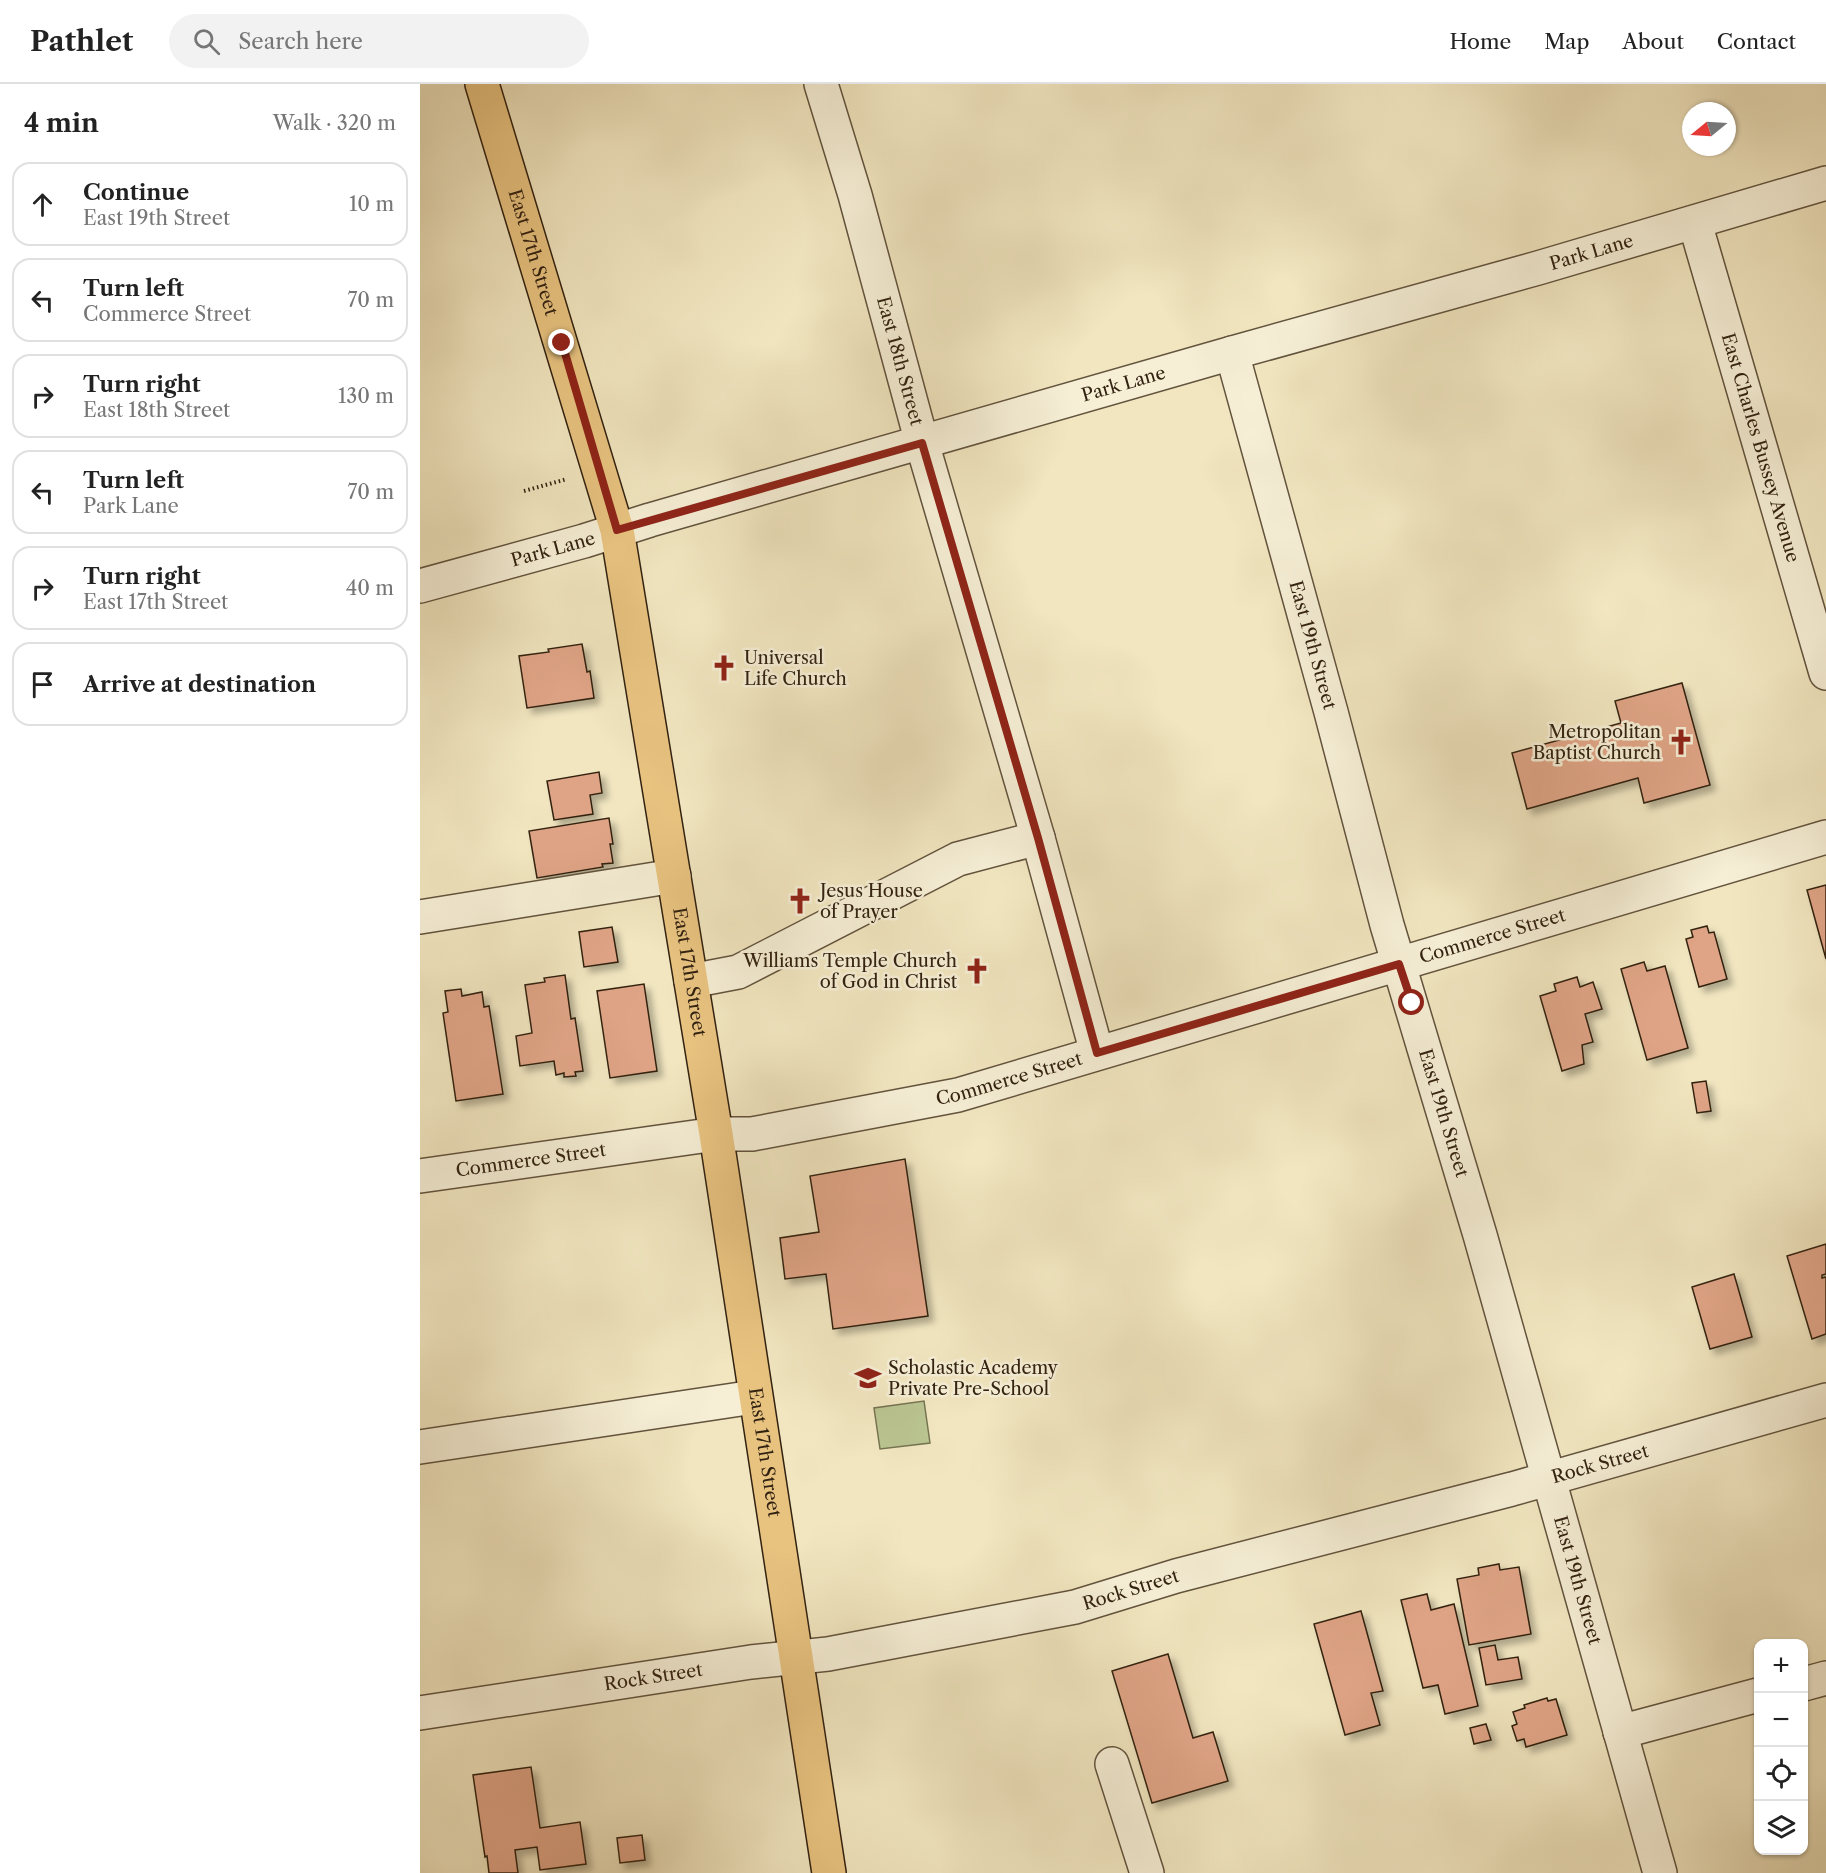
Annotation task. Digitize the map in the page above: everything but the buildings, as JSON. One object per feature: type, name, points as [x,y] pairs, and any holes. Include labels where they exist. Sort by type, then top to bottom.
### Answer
[{"type":"main road","name":"East 17th Street","points":[[482,84],[617,530],[716,1134],[754,1397],[829,1873]]},
{"type":"street","name":"East 18th Street","points":[[821,84],[858,207],[922,443],[1038,838],[1097,1053]]},
{"type":"street","name":"Park Lane","points":[[420,586],[1695,223],[1826,183]]},
{"type":"street","name":"East Charles Bussey Avenue","points":[[1695,223],[1826,673]]},
{"type":"street","name":"East 19th Street","points":[[1232,353],[1399,964],[1480,1234],[1660,1873]]},
{"type":"street","name":"Commerce Street","points":[[420,1176],[716,1134],[752,1134],[958,1095],[1826,837]]},
{"type":"street","points":[[691,981],[738,972],[958,859],[1038,838]]},
{"type":"street","points":[[420,917],[674,876]]},
{"type":"street","points":[[420,1447],[754,1397]]},
{"type":"street","name":"Rock Street","points":[[420,1713],[750,1662],[828,1654],[1076,1607],[1176,1576],[1548,1479],[1826,1400]]},
{"type":"street","points":[[1808,1683],[1826,1678]]},
{"type":"street","points":[[1620,1732],[1754,1696]]},
{"type":"street","points":[[1112,1764],[1147,1873]]},
{"type":"path","points":[[525,491],[576,477]]},
{"type":"green space","points":[[924,1401],[930,1443],[880,1449],[874,1408]]},
{"type":"place","name":"Universal Life Church","points":[[724,668]]},
{"type":"place","name":"Metropolitan Baptist Church","points":[[1681,742]]},
{"type":"place","name":"Jesus House of Prayer","points":[[800,901]]},
{"type":"place","name":"Williams Temple Church of God in Christ","points":[[977,971]]},
{"type":"place","name":"Scholastic Academy Private Pre-School","points":[[868,1378]]},
{"type":"route","points":[[562,343],[617,530],[922,443],[1038,838],[1097,1053],[1399,964],[1412,1003]]}]
